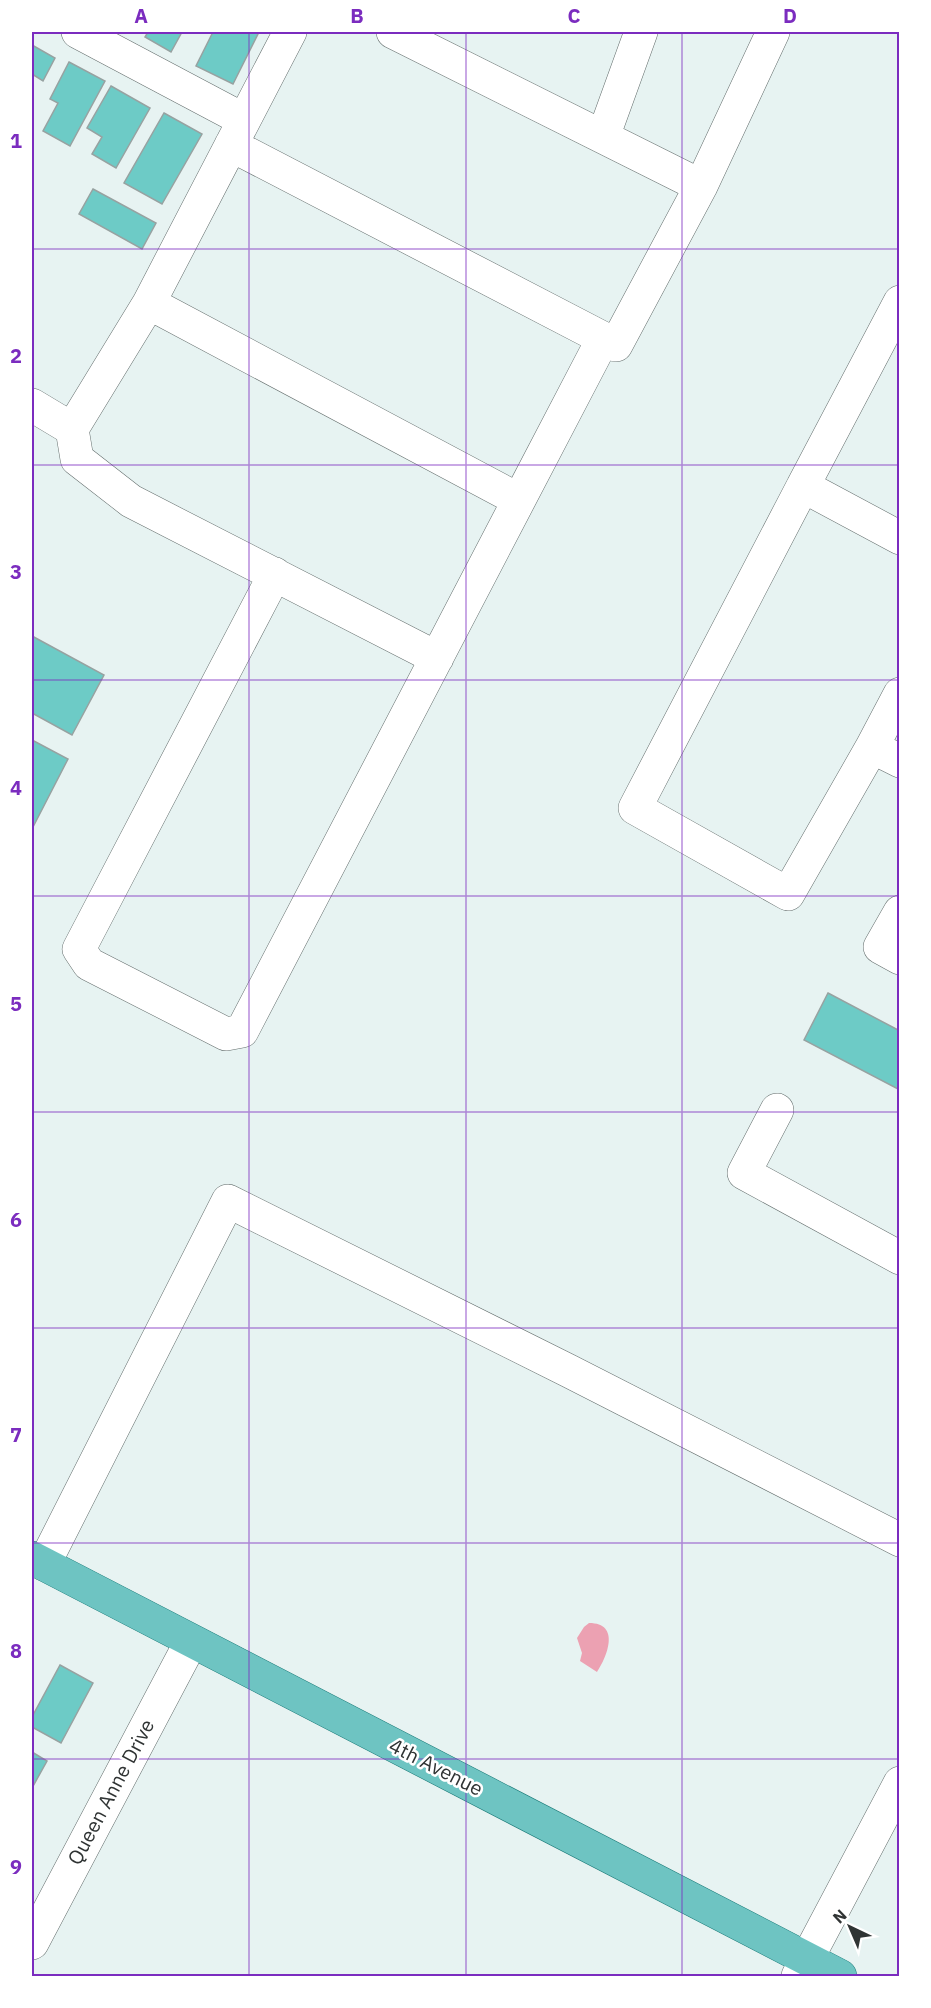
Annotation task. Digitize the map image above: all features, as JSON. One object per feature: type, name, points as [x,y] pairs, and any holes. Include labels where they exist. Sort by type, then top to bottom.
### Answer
[{"type":"main road","name":"4th Avenue","points":[[38,1561],[802,1968],[840,1977]]},
{"type":"street","points":[[78,32],[238,132],[616,345],[701,186],[773,32]]},
{"type":"street","points":[[290,32],[149,303],[72,429],[77,459],[131,501],[437,658]]},
{"type":"street","points":[[393,32],[701,186]]},
{"type":"street","points":[[603,137],[641,32]]},
{"type":"street","points":[[900,302],[635,808],[788,894],[886,754],[900,694]]},
{"type":"street","points":[[149,303],[519,500]]},
{"type":"street","points":[[275,574],[79,949],[89,964],[226,1034],[242,1031],[603,339]]},
{"type":"street","points":[[32,405],[72,429]]},
{"type":"street","points":[[804,486],[900,538]]},
{"type":"street","points":[[900,912],[880,947],[900,958]]},
{"type":"street","points":[[777,1110],[744,1173],[900,1258]]},
{"type":"street","points":[[38,1561],[228,1200],[900,1540]]},
{"type":"street","name":"Queen Anne Drive","points":[[32,1943],[191,1642]]},
{"type":"street","points":[[802,1968],[900,1783]]},
{"type":"shaded area","points":[[589,1623],[599,1624],[608,1635],[607,1650],[597,1672],[580,1661],[582,1653],[577,1638]]},
{"type":"building","points":[[148,32],[182,32],[171,52],[145,37]]},
{"type":"building","points":[[213,32],[259,32],[233,84],[196,66]]},
{"type":"building","points":[[32,45],[55,58],[43,81],[32,74]]},
{"type":"building","points":[[69,62],[105,81],[70,146],[43,131],[58,103],[50,99]]},
{"type":"building","points":[[111,86],[150,108],[116,168],[92,154],[102,137],[87,128]]},
{"type":"building","points":[[164,113],[202,134],[162,204],[124,183]]},
{"type":"building","points":[[93,189],[156,223],[142,249],[79,214]]},
{"type":"building","points":[[32,636],[104,675],[72,735],[32,713]]},
{"type":"building","points":[[32,740],[68,759],[32,829]]},
{"type":"building","points":[[828,993],[900,1031],[900,1090],[804,1040]]},
{"type":"building","points":[[60,1665],[93,1683],[61,1743],[32,1727],[32,1717]]},
{"type":"building","points":[[32,1752],[47,1761],[32,1788]]}]
